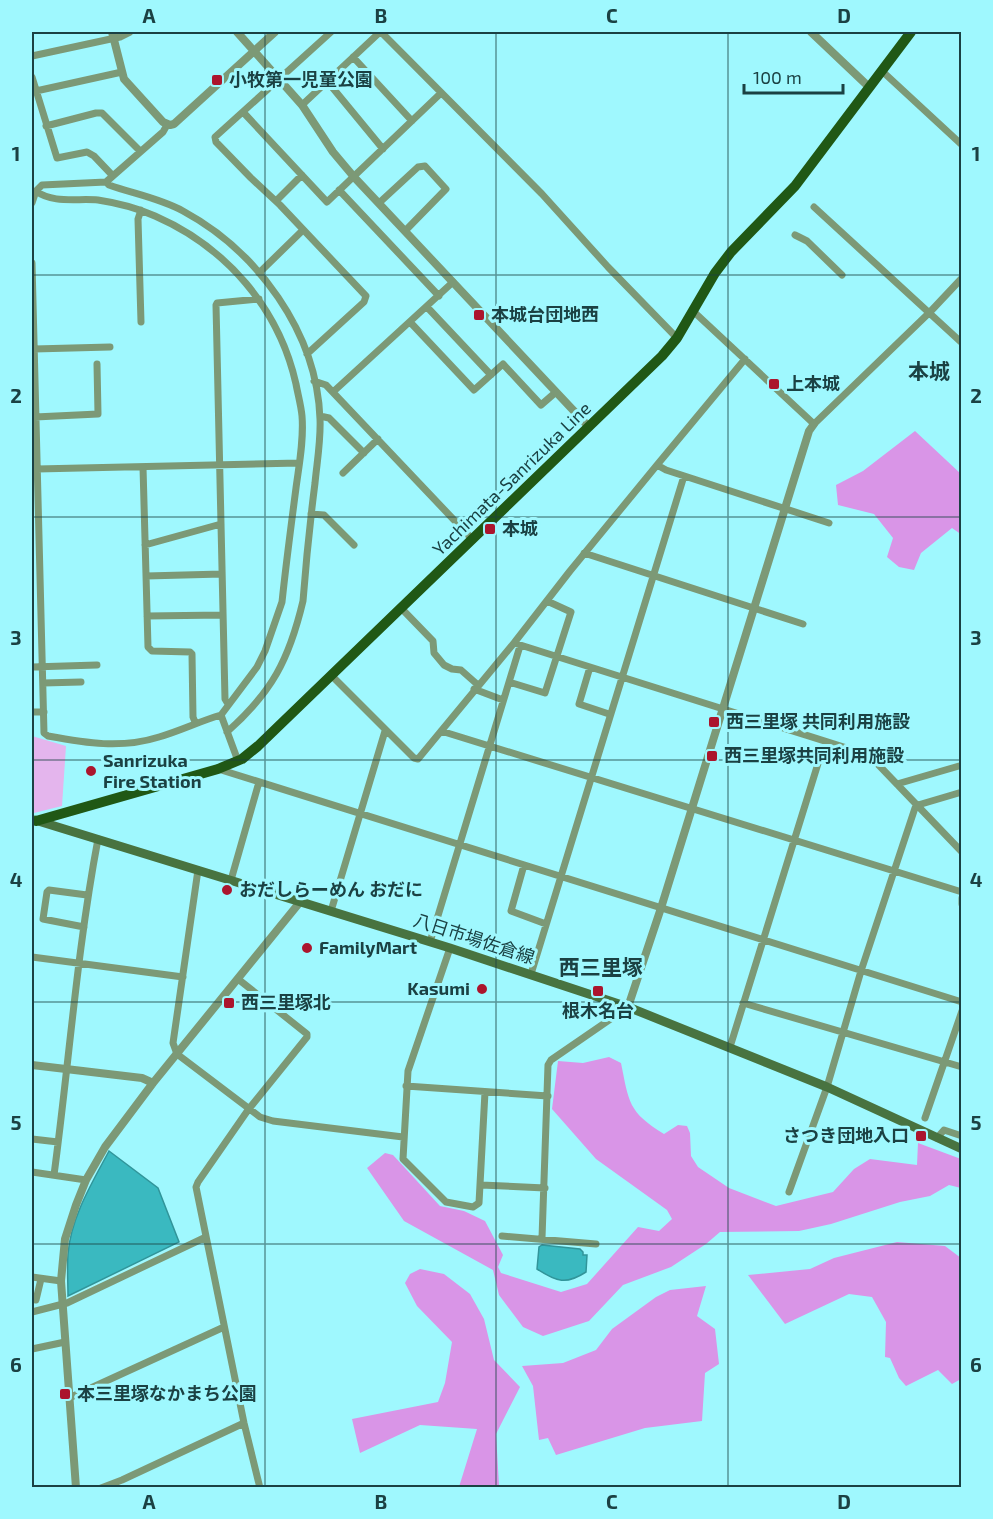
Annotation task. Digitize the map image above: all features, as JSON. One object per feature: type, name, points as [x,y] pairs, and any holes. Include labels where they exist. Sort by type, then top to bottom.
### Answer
[{"type":"main road","name":"Yachimata-Sanrizuka Line","points":[[34,820],[218,769],[238,761],[258,746],[662,356],[677,338],[731,252],[795,186],[910,32]]},
{"type":"main road","name":"八日市場佐倉線","points":[[34,820],[450,948],[628,1006],[827,1087],[962,1149]]},
{"type":"street","points":[[32,56],[130,32]]},
{"type":"street","points":[[237,32],[302,105],[333,152],[354,177],[589,427]]},
{"type":"street","points":[[167,125],[174,124],[275,32]]},
{"type":"street","points":[[307,354],[366,298],[276,201],[216,142],[216,135],[331,32]]},
{"type":"street","points":[[302,105],[380,32],[542,194],[677,338]]},
{"type":"street","points":[[811,32],[869,87]]},
{"type":"street","points":[[113,35],[127,83],[167,125]]},
{"type":"street","points":[[353,57],[412,121]]},
{"type":"street","points":[[882,70],[962,145]]},
{"type":"street","points":[[36,91],[122,72]]},
{"type":"street","points":[[32,77],[57,158],[87,152],[94,156],[113,176]]},
{"type":"street","points":[[327,81],[383,149]]},
{"type":"street","points":[[243,112],[327,202],[441,93]]},
{"type":"street","points":[[46,126],[102,113],[140,151]]},
{"type":"street","points":[[106,182],[163,132],[167,125]]},
{"type":"street","points":[[379,203],[418,167],[425,166],[447,189],[405,231]]},
{"type":"street","points":[[276,201],[302,175]]},
{"type":"street","points":[[32,203],[36,191],[45,184],[106,182],[114,187],[167,203],[222,237],[260,273],[288,313],[307,354],[320,416],[320,433],[303,601],[294,634],[274,682],[249,713],[227,732]]},
{"type":"street","points":[[339,190],[439,296]]},
{"type":"street","points":[[32,263],[34,440],[37,469],[44,733],[48,736],[105,745],[158,738],[195,722],[221,715],[257,667],[277,621],[282,602],[299,463],[302,415],[294,377],[282,340],[259,299],[235,271],[202,243],[171,223],[141,210],[101,201],[50,199],[36,191]]},
{"type":"street","points":[[814,207],[962,343]]},
{"type":"street","points":[[141,210],[138,219],[141,322]]},
{"type":"street","points":[[260,273],[303,230]]},
{"type":"street","points":[[795,236],[807,241],[842,275]]},
{"type":"street","points":[[542,1238],[548,1065],[551,1060],[628,1006],[661,908],[809,431],[962,278]]},
{"type":"street","points":[[333,392],[453,282]]},
{"type":"street","points":[[228,704],[225,699],[216,305],[217,303],[259,299]]},
{"type":"street","points":[[427,307],[491,375]]},
{"type":"street","points":[[693,311],[814,424]]},
{"type":"street","points":[[410,322],[474,390],[503,364],[542,405],[556,392]]},
{"type":"street","points":[[34,348],[110,347]]},
{"type":"street","points":[[331,675],[385,731],[414,758],[418,759],[476,687],[517,645],[584,553],[745,359]]},
{"type":"street","points":[[35,417],[98,414],[97,364]]},
{"type":"street","points":[[314,381],[324,383],[473,540]]},
{"type":"street","points":[[320,416],[329,418],[364,453]]},
{"type":"street","points":[[344,473],[378,439]]},
{"type":"street","points":[[37,469],[299,463]]},
{"type":"street","points":[[657,465],[684,476],[829,522]]},
{"type":"street","points":[[143,467],[150,650],[190,652],[192,654],[195,722]]},
{"type":"street","points":[[531,974],[684,476]]},
{"type":"street","points":[[311,514],[324,515],[354,545]]},
{"type":"street","points":[[145,545],[220,524]]},
{"type":"street","points":[[584,553],[803,624]]},
{"type":"street","points":[[146,576],[222,574]]},
{"type":"street","points":[[509,682],[544,693],[571,612],[547,601]]},
{"type":"street","points":[[401,608],[433,641],[434,653],[444,666],[461,670],[476,687],[503,700]]},
{"type":"street","points":[[147,616],[223,615]]},
{"type":"street","points":[[517,645],[869,755],[962,852]]},
{"type":"street","points":[[430,942],[509,682],[517,645]]},
{"type":"street","points":[[32,667],[97,665]]},
{"type":"street","points":[[590,667],[579,704],[609,714]]},
{"type":"street","points":[[43,683],[81,682]]},
{"type":"street","points":[[32,712],[44,712]]},
{"type":"street","points":[[221,715],[238,761]]},
{"type":"street","points":[[331,911],[385,731]]},
{"type":"street","points":[[441,731],[962,892]]},
{"type":"street","points":[[730,1047],[825,741]]},
{"type":"street","points":[[897,784],[959,766]]},
{"type":"street","points":[[218,769],[962,1002]]},
{"type":"street","points":[[231,880],[259,782]]},
{"type":"street","points":[[789,1192],[827,1087],[861,971],[915,808],[918,805],[962,792]]},
{"type":"street","points":[[54,1175],[78,962],[87,895],[98,839]]},
{"type":"street","points":[[524,865],[511,911],[546,924]]},
{"type":"street","points":[[198,870],[173,1043],[177,1054],[260,1117],[403,1137]]},
{"type":"street","points":[[84,927],[44,920],[49,890],[87,895]]},
{"type":"street","points":[[962,898],[962,904]]},
{"type":"street","points":[[76,1488],[61,1281],[65,1239],[86,1180],[105,1147],[153,1083],[300,902]]},
{"type":"street","points":[[450,948],[408,1071],[403,1137],[403,1159],[446,1202],[473,1207],[479,1203],[485,1092]]},
{"type":"street","points":[[32,957],[183,977]]},
{"type":"street","points":[[238,979],[308,1037],[248,1110],[196,1187],[244,1423],[260,1488]]},
{"type":"street","points":[[744,1003],[962,1067]]},
{"type":"street","points":[[925,1118],[962,1011]]},
{"type":"street","points":[[32,1065],[142,1078],[153,1083]]},
{"type":"street","points":[[406,1086],[548,1096]]},
{"type":"street","points":[[937,1138],[944,1130],[962,1136]]},
{"type":"street","points":[[32,1139],[58,1142]]},
{"type":"street","points":[[32,1172],[86,1180]]},
{"type":"street","points":[[481,1185],[545,1188]]},
{"type":"street","points":[[502,1236],[596,1244]]},
{"type":"street","points":[[32,1312],[62,1305],[206,1237]]},
{"type":"street","points":[[32,1277],[61,1281]]},
{"type":"street","points":[[32,1299],[36,1300],[41,1279]]},
{"type":"street","points":[[69,1398],[224,1327]]},
{"type":"street","points":[[32,1349],[65,1342]]},
{"type":"street","points":[[101,1488],[244,1423]]},
{"type":"shaded area","points":[[915,431],[961,474],[962,535],[952,528],[921,553],[914,570],[899,567],[887,557],[893,538],[874,514],[838,505],[836,485],[863,471]]},
{"type":"shaded area","points":[[32,736],[66,746],[62,806],[34,813],[32,812]]},
{"type":"shaded area","points":[[609,1057],[621,1063],[632,1105],[643,1119],[664,1134],[678,1125],[687,1126],[690,1133],[691,1156],[698,1167],[729,1188],[776,1206],[833,1192],[854,1169],[870,1159],[917,1165],[918,1143],[961,1159],[961,1188],[949,1185],[930,1196],[900,1202],[831,1224],[799,1231],[720,1232],[671,1267],[623,1285],[589,1321],[543,1336],[523,1327],[499,1295],[493,1270],[404,1221],[367,1168],[385,1153],[393,1155],[440,1206],[464,1211],[485,1221],[503,1255],[498,1267],[501,1273],[561,1292],[587,1284],[638,1227],[659,1231],[672,1219],[667,1210],[596,1159],[552,1109],[558,1061],[583,1063]]},
{"type":"shaded area","points":[[897,1242],[945,1246],[961,1258],[961,1379],[952,1384],[938,1370],[906,1386],[899,1378],[890,1358],[885,1357],[886,1322],[872,1297],[849,1294],[785,1324],[748,1275],[810,1269],[834,1258]]},
{"type":"shaded area","points":[[420,1269],[444,1274],[470,1294],[484,1319],[494,1360],[520,1387],[496,1434],[499,1485],[459,1487],[477,1429],[420,1425],[360,1453],[352,1419],[438,1402],[445,1383],[452,1342],[417,1306],[405,1283],[410,1274]]},
{"type":"shaded area","points":[[706,1286],[697,1316],[715,1329],[719,1364],[705,1373],[702,1421],[645,1428],[556,1455],[548,1438],[539,1440],[533,1386],[522,1366],[563,1363],[596,1350],[612,1329],[656,1297],[670,1290]]},
{"type":"water","points":[[109,1151],[158,1188],[179,1242],[68,1296],[68,1254],[73,1227],[89,1188]]},
{"type":"water","points":[[542,1245],[580,1249],[583,1255],[587,1255],[586,1272],[573,1279],[562,1280],[537,1269],[539,1247]]},
{"type":"place","name":"小牧第一児童公園","points":[[217,80]]},
{"type":"place","name":"本城台団地西","points":[[479,315]]},
{"type":"place","name":"上本城","points":[[774,384]]},
{"type":"place","name":"本城","points":[[490,529]]},
{"type":"place","name":"西三里塚 共同利用施設","points":[[714,722]]},
{"type":"place","name":"西三里塚共同利用施設","points":[[712,756]]},
{"type":"place","name":"Sanrizuka Fire Station","points":[[91,771]]},
{"type":"place","name":"おだしらーめん おだに","points":[[227,890]]},
{"type":"place","name":"FamilyMart","points":[[307,948]]},
{"type":"place","name":"Kasumi","points":[[482,989]]},
{"type":"place","name":"根木名台","points":[[598,991]]},
{"type":"place","name":"西三里塚北","points":[[229,1003]]},
{"type":"place","name":"さつき団地入口","points":[[921,1136]]},
{"type":"place","name":"本三里塚なかまち公園","points":[[65,1394]]},
{"type":"district","name":"本城","points":[[929,372]]},
{"type":"district","name":"西三里塚","points":[[601,968]]}]
